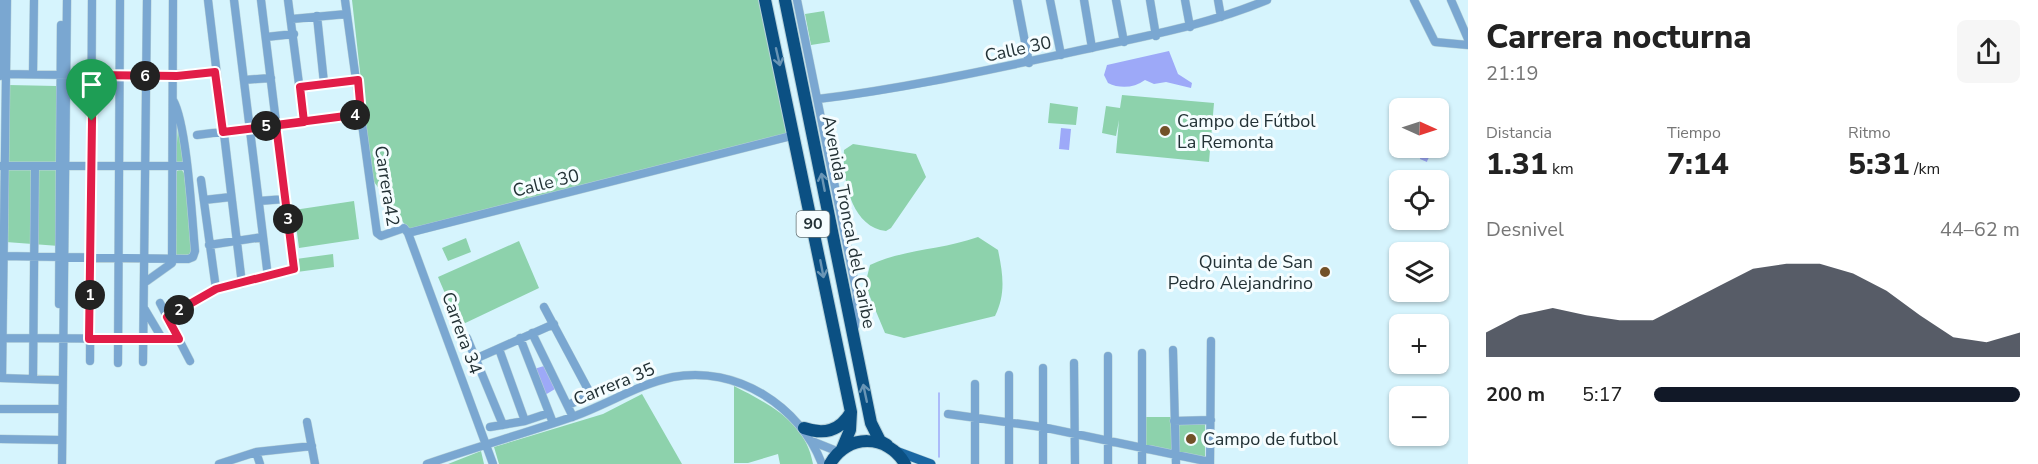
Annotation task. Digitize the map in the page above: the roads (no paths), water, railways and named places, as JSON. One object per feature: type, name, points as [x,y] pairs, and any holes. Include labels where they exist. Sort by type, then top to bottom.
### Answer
[{"type":"highway","name":"Avenida Troncal del Caribe","points":[[765,0],[851,412],[850,430],[841,450]]},
{"type":"highway","name":"Avenida Troncal del Caribe","points":[[785,0],[871,423],[880,441],[905,464]]},
{"type":"highway","points":[[804,428],[822,432],[831,431],[846,420],[851,412]]},
{"type":"highway","points":[[830,464],[841,450],[864,440],[890,448]]},
{"type":"main road","points":[[890,448],[931,464]]},
{"type":"street","points":[[1,0],[3,166],[1,378],[61,380]]},
{"type":"street","points":[[2,75],[7,0]]},
{"type":"street","points":[[33,74],[34,0]]},
{"type":"street","points":[[62,0],[62,339],[59,357],[62,361],[62,464]]},
{"type":"street","points":[[63,75],[67,0]]},
{"type":"street","points":[[90,362],[92,0]]},
{"type":"street","points":[[118,363],[120,0]]},
{"type":"street","points":[[143,362],[147,0]]},
{"type":"street","points":[[144,283],[171,266],[173,259],[173,0]]},
{"type":"street","points":[[207,0],[242,284]]},
{"type":"street","points":[[234,0],[268,278]]},
{"type":"street","points":[[167,317],[216,289],[268,278],[294,269],[261,0]]},
{"type":"street","points":[[288,0],[304,122]]},
{"type":"street","name":"Carrera42","points":[[345,0],[358,80],[377,233],[381,236],[404,228],[408,233]]},
{"type":"street","points":[[797,0],[857,295],[855,340]]},
{"type":"street","points":[[1017,0],[1029,63]]},
{"type":"street","points":[[1050,0],[1061,55]]},
{"type":"street","points":[[1084,0],[1092,48]]},
{"type":"street","points":[[1116,0],[1124,42]]},
{"type":"street","points":[[1150,0],[1156,36]]},
{"type":"street","points":[[1185,0],[1190,27]]},
{"type":"street","points":[[1218,0],[1221,17]]},
{"type":"street","name":"Calle 30","points":[[818,99],[1029,63],[1156,36],[1221,17],[1253,3],[1267,0]]},
{"type":"street","points":[[1414,0],[1435,42],[1468,45]]},
{"type":"street","points":[[1451,0],[1464,19],[1468,39]]},
{"type":"street","points":[[292,19],[347,14]]},
{"type":"street","points":[[317,16],[324,83]]},
{"type":"street","points":[[266,37],[294,34]]},
{"type":"street","points":[[2,75],[172,76],[215,72]]},
{"type":"street","points":[[244,80],[271,78]]},
{"type":"street","points":[[300,87],[358,80]]},
{"type":"street","points":[[2,256],[119,260],[193,257],[195,251],[186,166],[178,111],[173,100]]},
{"type":"street","points":[[197,135],[361,114]]},
{"type":"street","name":"Calle 30","points":[[408,233],[795,135]]},
{"type":"street","points":[[3,166],[63,168],[186,166]]},
{"type":"street","points":[[33,379],[35,167]]},
{"type":"street","points":[[201,180],[216,289]]},
{"type":"street","points":[[204,200],[231,197]]},
{"type":"street","points":[[259,201],[285,199]]},
{"type":"street","name":"Carrera 34","points":[[408,233],[493,464]]},
{"type":"street","points":[[209,245],[263,237]]},
{"type":"street","points":[[160,303],[190,361]]},
{"type":"street","points":[[144,306],[163,340]]},
{"type":"street","points":[[544,306],[591,395],[568,405]]},
{"type":"street","points":[[476,359],[554,324]]},
{"type":"street","points":[[532,333],[573,417]]},
{"type":"street","points":[[1,338],[179,339]]},
{"type":"street","points":[[467,338],[503,425]]},
{"type":"street","points":[[520,338],[553,423]]},
{"type":"street","points":[[948,414],[1042,426],[1142,448],[1176,460],[1210,463],[1211,341]]},
{"type":"street","points":[[499,349],[525,421]]},
{"type":"street","points":[[1173,350],[1176,460]]},
{"type":"street","points":[[1142,353],[1142,464]]},
{"type":"street","points":[[1108,356],[1108,464]]},
{"type":"street","points":[[1074,363],[1075,464]]},
{"type":"street","points":[[1042,368],[1043,464]]},
{"type":"street","points":[[1009,375],[1009,464]]},
{"type":"street","name":"Carrera 35","points":[[427,464],[612,403],[642,386],[674,377],[712,376],[756,389],[774,401],[804,428],[814,442],[822,464]]},
{"type":"street","points":[[975,384],[975,464]]},
{"type":"street","points":[[0,409],[61,409]]},
{"type":"street","points":[[490,427],[525,421],[549,413]]},
{"type":"street","points":[[1174,421],[1211,420]]},
{"type":"street","points":[[307,422],[315,464]]},
{"type":"street","points":[[0,439],[61,440]]},
{"type":"street","points":[[814,442],[841,450]]},
{"type":"street","points":[[219,464],[256,452],[312,446]]},
{"type":"street","points":[[256,452],[260,464]]},
{"type":"water","points":[[1169,51],[1178,74],[1192,83],[1191,88],[1166,82],[1154,84],[1145,80],[1132,86],[1117,86],[1108,83],[1104,75],[1107,65]]},
{"type":"water","points":[[1061,128],[1071,129],[1069,150],[1059,149]]},
{"type":"water","points":[[544,366],[555,389],[545,395],[534,369]]},
{"type":"waterway","points":[[939,393],[939,457]]},
{"type":"place","name":"Campo de Fútbol La Remonta","points":[[1165,131]]},
{"type":"place","name":"Quinta de San Pedro Alejandrino","points":[[1325,272]]},
{"type":"place","name":"Campo de futbol","points":[[1191,439]]}]
